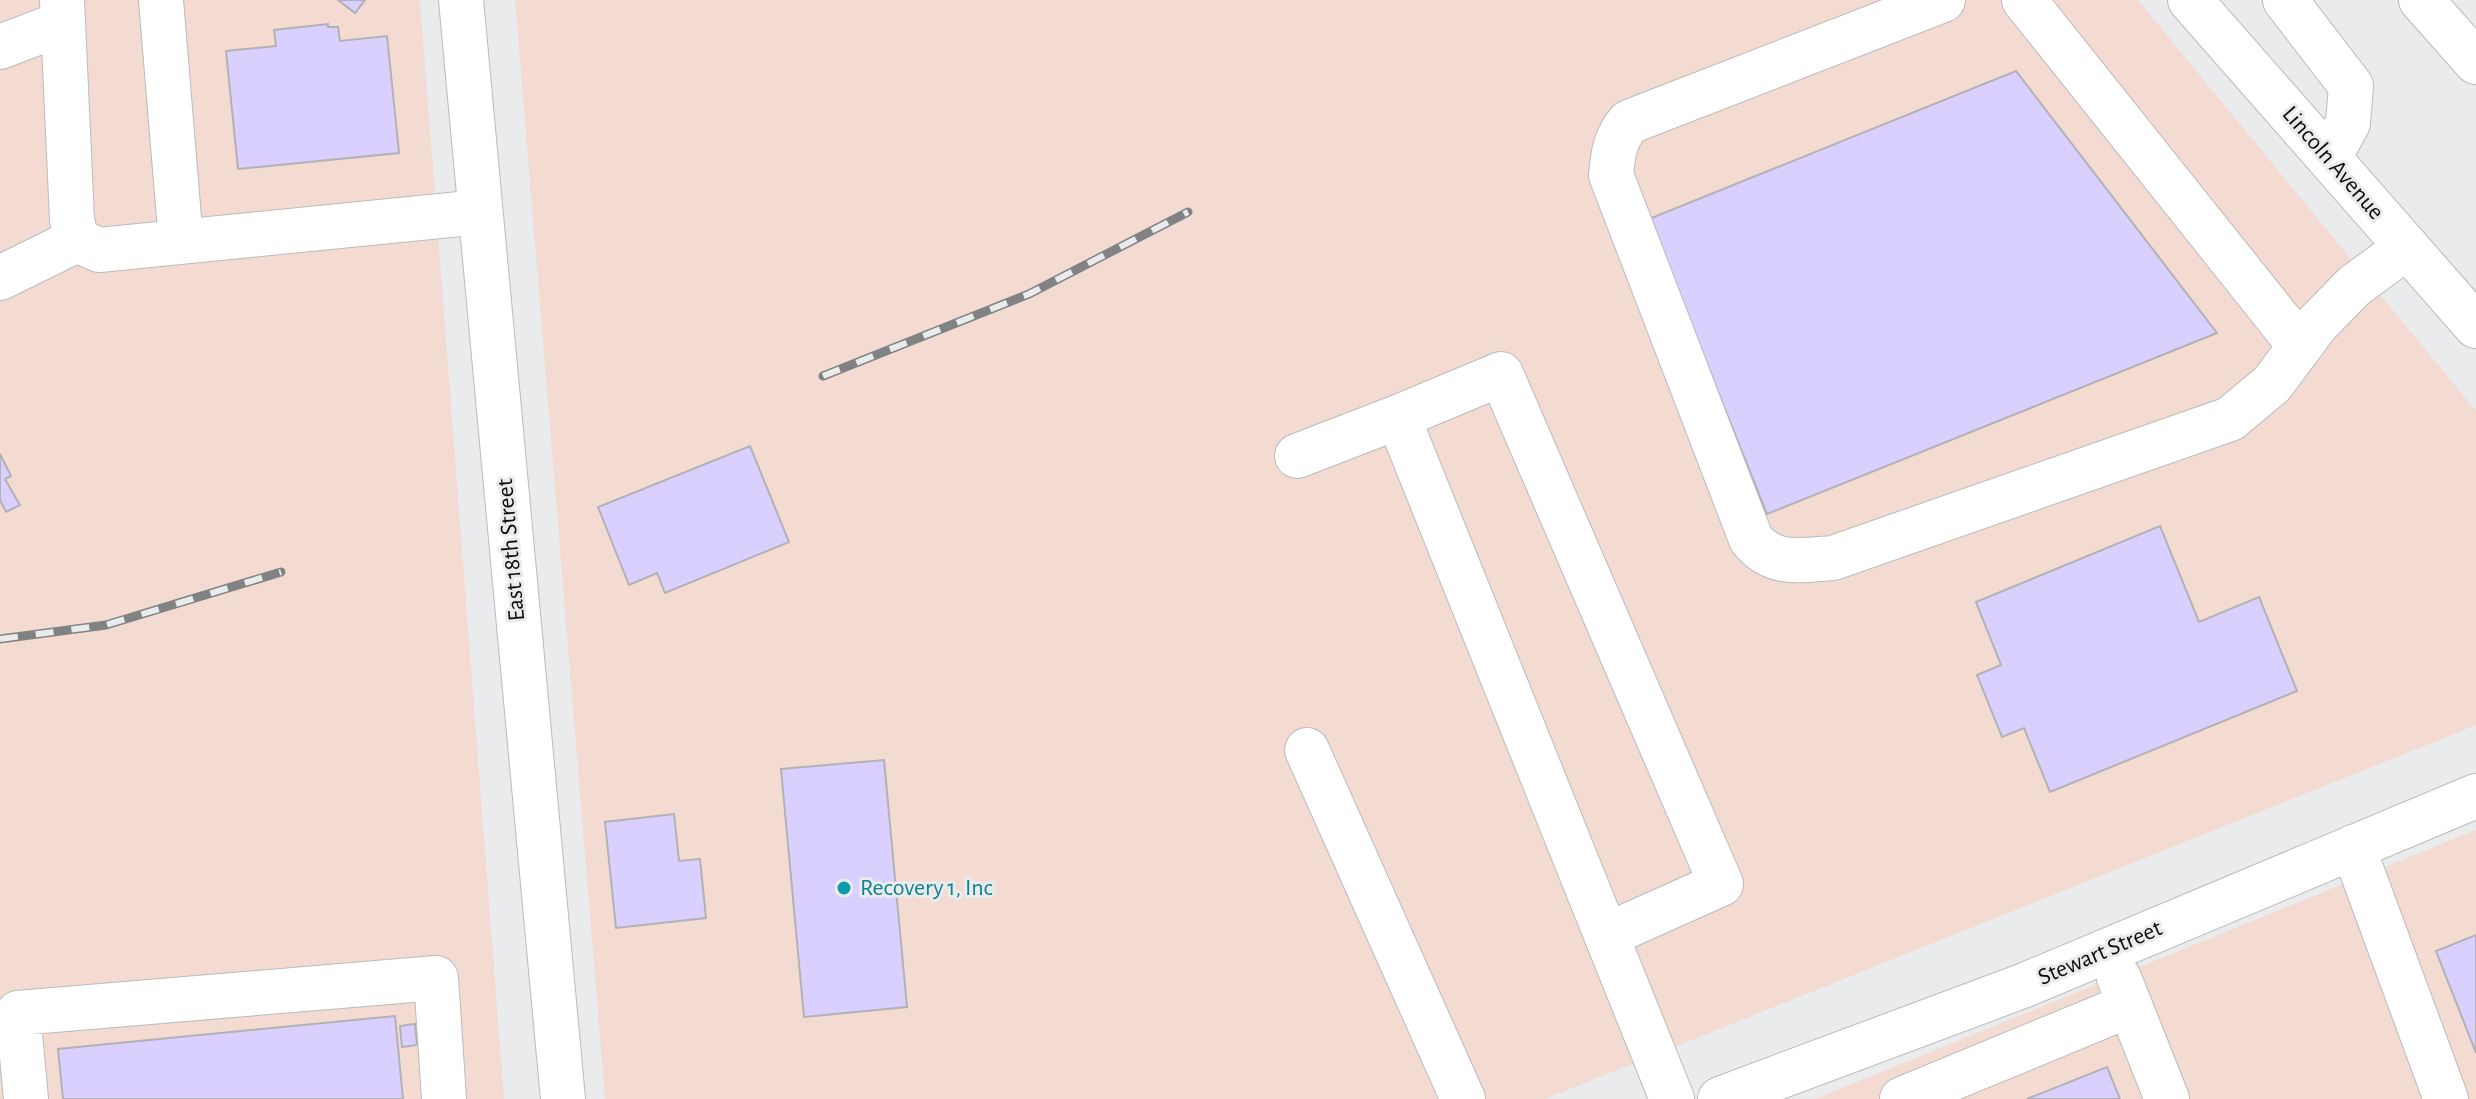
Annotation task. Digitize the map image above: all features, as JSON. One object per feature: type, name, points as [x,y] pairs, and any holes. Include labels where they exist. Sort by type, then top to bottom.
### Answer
[{"type":"street","points":[[161,0],[181,242]]},
{"type":"street","name":"East 18th Street","points":[[461,0],[563,1099]]},
{"type":"street","points":[[1943,0],[1629,122],[1619,134],[1613,151],[1611,175],[1751,539],[1760,551],[1778,561],[1833,558],[2230,419],[2272,384],[2300,346],[2354,286],[2407,247]]},
{"type":"street","points":[[2024,0],[2300,346]]},
{"type":"street","name":"Lincoln Avenue","points":[[2190,0],[2476,326]]},
{"type":"street","points":[[2285,0],[2351,86],[2348,123],[2329,158]]},
{"type":"street","points":[[2421,0],[2476,62]]},
{"type":"street","points":[[0,47],[62,12],[72,220],[77,240]]},
{"type":"street","points":[[77,240],[99,250],[480,212]]},
{"type":"street","points":[[0,278],[77,240]]},
{"type":"street","points":[[1297,456],[1501,374],[1721,884],[1607,935]]},
{"type":"street","points":[[1398,417],[1672,1099]]},
{"type":"street","points":[[1307,750],[1463,1099]]},
{"type":"street","name":"Stewart Street","points":[[1720,1099],[2108,950],[2476,796]]},
{"type":"street","points":[[2353,847],[2446,1099]]},
{"type":"street","points":[[2108,950],[2167,1099]]},
{"type":"street","points":[[26,1099],[18,1013],[436,978],[444,1099]]},
{"type":"street","points":[[1902,1099],[2130,1005]]},
{"type":"shaded area","points":[[0,0],[420,0],[504,1099],[0,1099]]},
{"type":"shaded area","points":[[515,0],[2138,0],[2476,411],[2476,725],[1545,1099],[605,1099]]},
{"type":"shaded area","points":[[2476,830],[2476,1099],[1815,1099]]},
{"type":"building","points":[[338,0],[365,0],[355,13]]},
{"type":"building","points":[[328,24],[328,27],[338,27],[340,41],[387,36],[399,153],[238,169],[226,51],[276,46],[274,30]]},
{"type":"building","points":[[2016,71],[2217,333],[1767,514],[1649,219]]},
{"type":"building","points":[[750,446],[789,542],[665,593],[657,573],[629,585],[598,507]]},
{"type":"building","points":[[0,454],[11,476],[5,479],[20,505],[6,512],[0,500]]},
{"type":"building","points":[[2160,526],[2199,622],[2259,597],[2297,691],[2050,792],[2024,728],[2002,737],[1977,675],[2001,665],[1976,602]]},
{"type":"building","name":"Recovery 1, Inc","points":[[884,760],[907,1007],[804,1017],[781,769]]},
{"type":"building","points":[[674,814],[679,861],[700,859],[706,918],[616,928],[605,822]]},
{"type":"building","points":[[2476,935],[2476,1053],[2436,951]]},
{"type":"building","points":[[395,1016],[403,1099],[63,1099],[58,1049]]},
{"type":"building","points":[[415,1024],[417,1045],[402,1047],[400,1026]]},
{"type":"building","points":[[2107,1067],[2120,1099],[2027,1099]]},
{"type":"railway","points":[[823,376],[1029,294],[1188,212]]},
{"type":"railway","points":[[0,639],[106,625],[281,572]]},
{"type":"place","name":"Recovery 1, Inc","points":[[844,888]]}]
